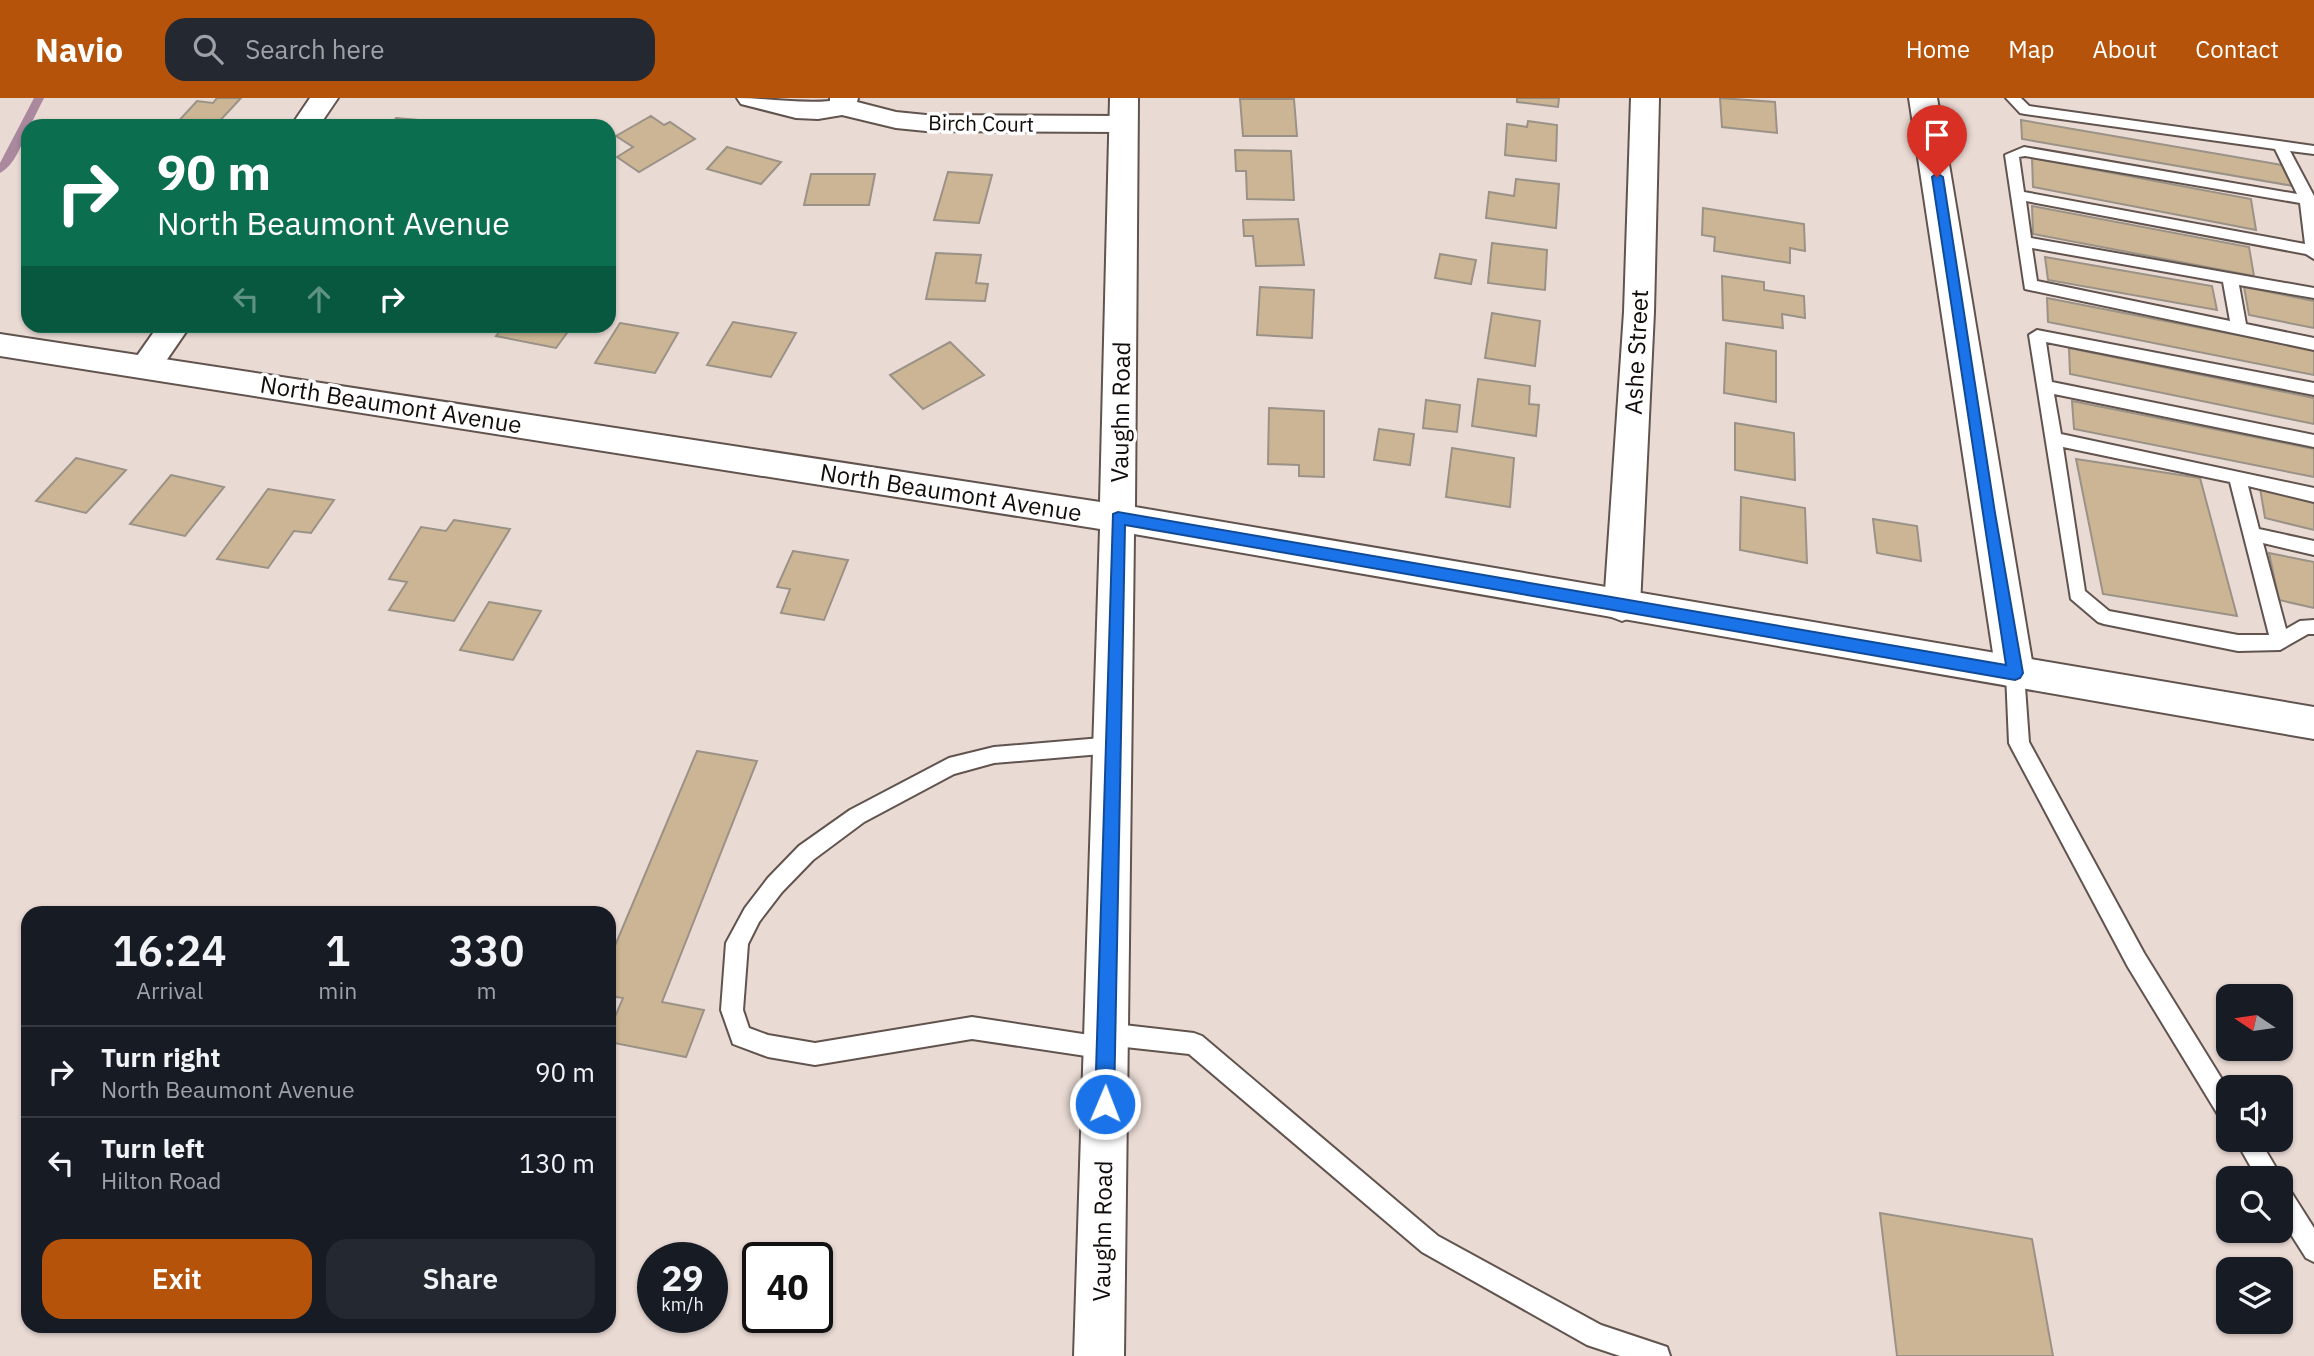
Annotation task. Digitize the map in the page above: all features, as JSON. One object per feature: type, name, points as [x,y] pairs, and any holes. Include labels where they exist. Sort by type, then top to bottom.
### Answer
[{"type":"street","points":[[310,119],[324,98]]},
{"type":"street","name":"Birch Court","points":[[751,98],[805,112],[843,102],[896,120],[926,122],[1123,111]]},
{"type":"street","name":"Ashe Street","points":[[1622,606],[1639,312],[1645,98]]},
{"type":"street","points":[[1923,98],[1947,229],[1988,513],[2015,673]]},
{"type":"street","name":"Vaughn Road","points":[[1099,1356],[1118,518],[1123,111]]},
{"type":"street","points":[[146,366],[169,333]]},
{"type":"street","name":"North Beaumont Avenue","points":[[0,345],[1118,518],[2314,723]]},
{"type":"lane","points":[[2013,98],[2025,110],[2314,150]]},
{"type":"lane","points":[[2016,195],[2314,252],[2311,200],[2281,147]]},
{"type":"lane","points":[[2311,200],[2024,151],[2012,155],[2030,285],[2314,344]]},
{"type":"lane","points":[[2024,242],[2314,293]]},
{"type":"lane","points":[[2230,278],[2239,328]]},
{"type":"lane","points":[[2314,389],[2038,335],[2077,594],[2104,617],[2238,643],[2280,642],[2306,626],[2314,627]]},
{"type":"lane","points":[[2045,386],[2314,441]]},
{"type":"lane","points":[[2053,439],[2314,495]]},
{"type":"lane","points":[[2237,477],[2280,642]]},
{"type":"lane","points":[[2252,534],[2314,548]]},
{"type":"lane","points":[[2015,673],[2019,743],[2136,960],[2216,1090]]},
{"type":"lane","points":[[1113,745],[994,755],[949,767],[857,816],[806,853],[775,885],[752,915],[737,943],[732,1010],[741,1036],[768,1046],[815,1054],[972,1028],[1106,1041],[1194,1044],[1430,1244],[1617,1350],[1658,1356]]},
{"type":"lane","points":[[2293,1216],[2314,1250]]},
{"type":"building","points":[[217,98],[241,98],[222,119],[180,119],[197,101],[213,103]]},
{"type":"building","points":[[1517,98],[1559,98],[1558,107],[1517,102]]},
{"type":"building","points":[[1720,98],[1775,102],[1777,133],[1722,127]]},
{"type":"building","points":[[1240,99],[1294,99],[1297,136],[1243,136]]},
{"type":"building","points":[[651,116],[664,125],[670,122],[695,139],[639,172],[617,157],[633,147],[616,136]]},
{"type":"building","points":[[2021,120],[2288,166],[2293,186],[2022,139]]},
{"type":"building","points":[[1528,121],[1557,125],[1556,161],[1505,155],[1507,124],[1527,127]]},
{"type":"building","points":[[727,147],[781,162],[761,184],[707,169]]},
{"type":"building","points":[[1235,150],[1291,151],[1294,200],[1247,199],[1246,171],[1236,171]]},
{"type":"building","points":[[2032,158],[2251,199],[2256,230],[2033,187]]},
{"type":"building","points":[[948,172],[992,175],[979,223],[934,220]]},
{"type":"building","points":[[811,174],[875,174],[869,205],[804,205]]},
{"type":"building","points":[[1516,179],[1559,184],[1556,228],[1486,218],[1489,192],[1514,196]]},
{"type":"building","points":[[2032,206],[2249,247],[2254,276],[2033,234]]},
{"type":"building","points":[[1703,208],[1804,224],[1805,251],[1790,248],[1790,263],[1714,251],[1715,237],[1702,235]]},
{"type":"building","points":[[1298,219],[1304,265],[1256,266],[1253,236],[1244,236],[1243,220]]},
{"type":"building","points":[[1492,243],[1547,250],[1545,290],[1488,283]]},
{"type":"building","points":[[936,253],[981,255],[976,283],[988,284],[985,301],[926,299]]},
{"type":"building","points":[[1440,254],[1476,260],[1471,284],[1435,278]]},
{"type":"building","points":[[2045,257],[2212,286],[2217,310],[2048,280]]},
{"type":"building","points":[[1722,276],[1764,282],[1764,290],[1804,296],[1805,318],[1782,314],[1783,328],[1723,320]]},
{"type":"building","points":[[1260,287],[1314,290],[1312,338],[1257,335]]},
{"type":"building","points":[[2244,287],[2314,301],[2314,328],[2249,315]]},
{"type":"building","points":[[2047,298],[2314,350],[2314,375],[2048,322]]},
{"type":"building","points":[[1492,313],[1540,321],[1535,366],[1485,358]]},
{"type":"building","points":[[733,322],[796,333],[771,377],[707,365]]},
{"type":"building","points":[[620,323],[678,333],[655,373],[595,363]]},
{"type":"building","points":[[498,333],[567,333],[556,348],[496,336]]},
{"type":"building","points":[[950,342],[984,375],[923,409],[890,375]]},
{"type":"building","points":[[1726,343],[1776,351],[1776,402],[1724,393]]},
{"type":"building","points":[[2069,348],[2314,398],[2314,424],[2070,374]]},
{"type":"building","points":[[1478,379],[1530,386],[1529,404],[1539,405],[1536,436],[1472,426]]},
{"type":"building","points":[[1426,400],[1460,405],[1457,432],[1423,428]]},
{"type":"building","points":[[2072,401],[2314,449],[2314,477],[2074,429]]},
{"type":"building","points":[[1269,408],[1324,411],[1324,477],[1299,476],[1299,465],[1268,464]]},
{"type":"building","points":[[1735,423],[1794,433],[1795,480],[1735,470]]},
{"type":"building","points":[[1379,429],[1414,434],[1410,465],[1374,460]]},
{"type":"building","points":[[1452,448],[1514,458],[1510,507],[1446,497]]},
{"type":"building","points":[[76,458],[126,470],[86,513],[36,501]]},
{"type":"building","points":[[2076,459],[2200,478],[2237,616],[2103,594]]},
{"type":"building","points":[[171,475],[224,487],[185,536],[130,524]]},
{"type":"building","points":[[2260,488],[2314,501],[2314,530],[2265,518]]},
{"type":"building","points":[[268,489],[334,500],[311,533],[294,531],[268,568],[217,559]]},
{"type":"building","points":[[1741,497],[1805,508],[1807,563],[1740,550]]},
{"type":"building","points":[[1873,519],[1917,526],[1921,561],[1877,553]]},
{"type":"building","points":[[454,520],[510,529],[454,621],[389,610],[407,582],[389,579],[421,527],[446,531]]},
{"type":"building","points":[[793,551],[848,560],[824,620],[781,613],[790,589],[777,587]]},
{"type":"building","points":[[2269,553],[2314,562],[2314,608],[2279,600]]},
{"type":"building","points":[[489,602],[541,611],[513,660],[460,650]]},
{"type":"building","points":[[697,751],[757,761],[662,1002],[704,1010],[686,1057],[616,1043],[616,1014],[623,998],[616,997],[616,943]]},
{"type":"building","points":[[1880,1213],[2032,1239],[2053,1356],[1897,1356]]},
{"type":"waterway","points":[[29,119],[39,98]]},
{"type":"waterway","points":[[0,170],[9,159],[21,135]]},
{"type":"route","points":[[1105,1104],[1118,518],[2015,673],[1937,177]]}]
